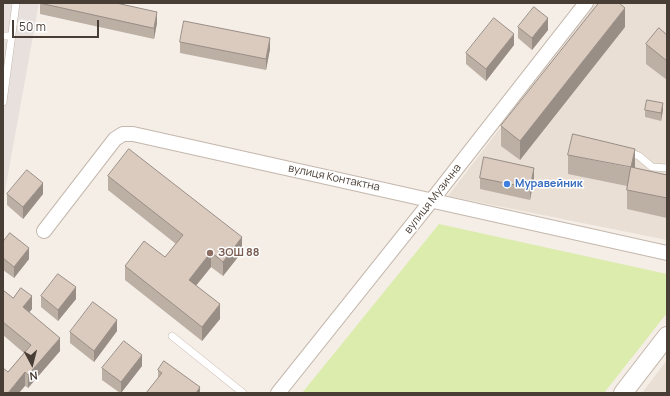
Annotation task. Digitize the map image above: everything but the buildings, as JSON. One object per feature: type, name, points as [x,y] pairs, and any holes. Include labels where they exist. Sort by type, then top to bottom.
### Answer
[{"type":"street","name":"вулиця Музична","points":[[278,393],[432,200],[586,3]]},
{"type":"street","name":"вулиця Контактна","points":[[44,231],[115,139],[124,134],[133,134],[667,253]]},
{"type":"street","points":[[623,393],[667,336]]},
{"type":"lane","points":[[3,102],[16,3]]},
{"type":"lane","points":[[3,36],[12,36]]},
{"type":"lane","points":[[617,148],[639,156],[652,168],[667,168]]},
{"type":"lane","points":[[172,336],[243,393]]},
{"type":"shaded area","points":[[3,3],[39,3],[3,202]]},
{"type":"shaded area","points":[[596,3],[667,3],[667,240],[448,196]]},
{"type":"shaded area","points":[[667,360],[667,393],[642,393]]},
{"type":"green space","points":[[439,224],[667,274],[667,313],[604,393],[302,393]]},
{"type":"place","name":"Муравейник","points":[[507,184]]},
{"type":"place","name":"ЗОШ 88","points":[[210,253]]}]
